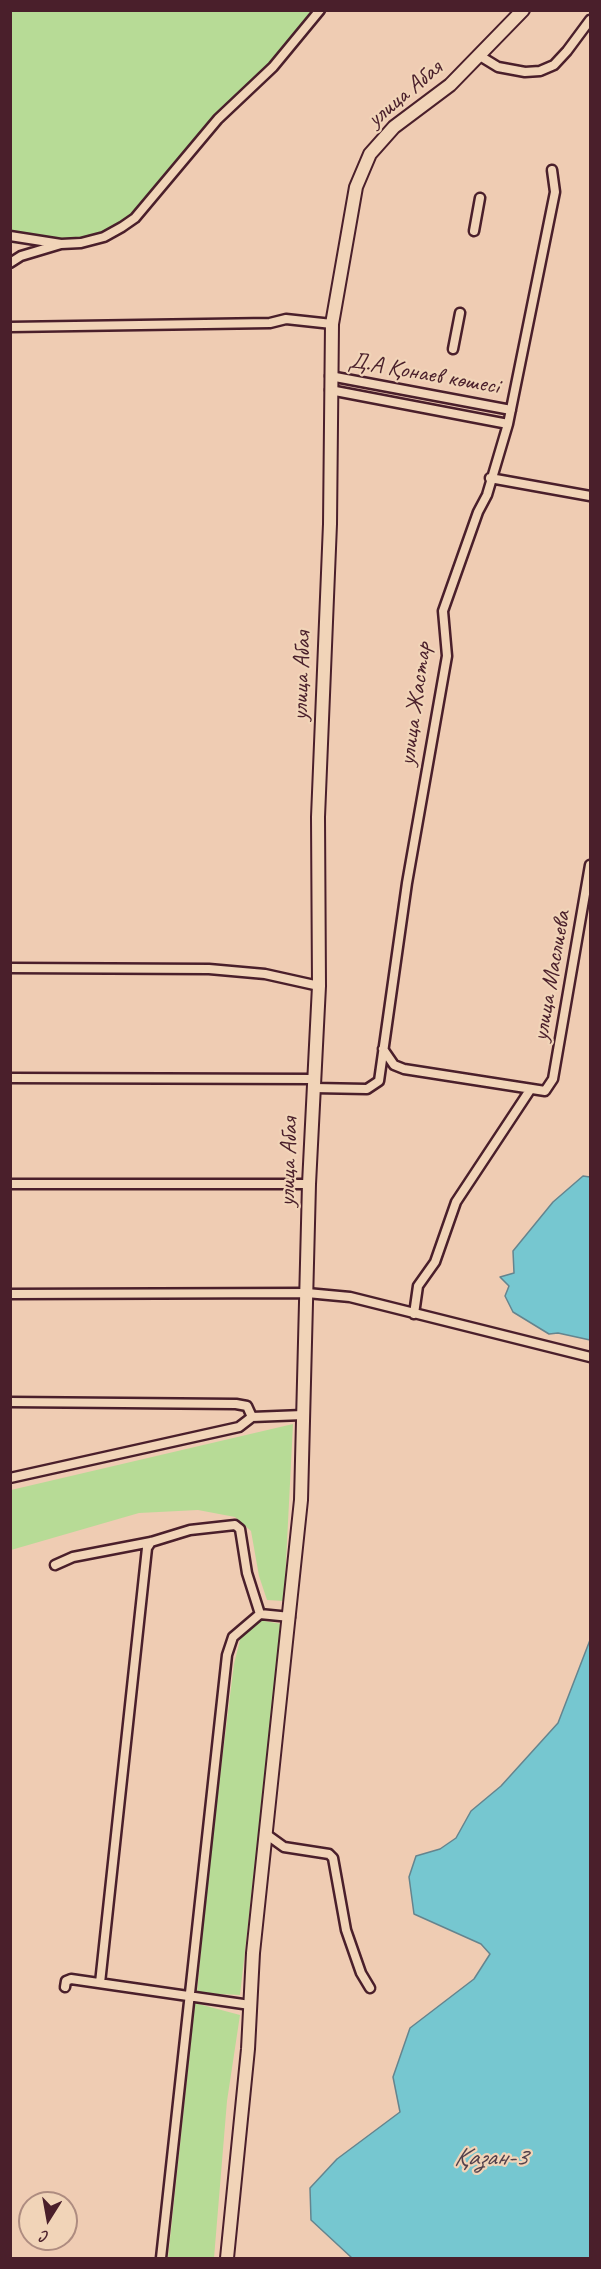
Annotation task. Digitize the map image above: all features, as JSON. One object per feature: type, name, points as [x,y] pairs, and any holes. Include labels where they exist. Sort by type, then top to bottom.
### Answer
[{"type":"main road","name":"улица Абая","points":[[228,2259],[266,1834],[301,1500],[309,1184],[319,986],[318,817],[330,524],[332,324],[356,187],[370,154],[394,127],[440,94],[523,10]]},
{"type":"street","points":[[10,236],[61,244],[81,243],[104,237],[135,218],[218,119],[273,67],[320,10]]},
{"type":"street","points":[[480,56],[498,67],[525,72],[540,71],[554,65],[591,20]]},
{"type":"street","name":"улица Жастар","points":[[314,1083],[374,1087],[379,1081],[407,883],[447,656],[443,611],[478,512],[487,495],[490,478],[508,423],[555,192],[552,170]]},
{"type":"street","points":[[474,231],[480,198]]},
{"type":"street","points":[[10,263],[21,256],[46,251],[61,244]]},
{"type":"street","points":[[453,349],[460,313]]},
{"type":"street","points":[[10,327],[270,323],[286,319],[332,324]]},
{"type":"street","name":"Д.А Қонаев көшесі","points":[[330,376],[511,410]]},
{"type":"street","name":"Д.А Қонаев көшесі","points":[[330,390],[508,423]]},
{"type":"street","points":[[490,478],[591,496]]},
{"type":"street","name":"улица Маслиева","points":[[530,1090],[545,1091],[553,1079],[591,865]]},
{"type":"street","points":[[10,968],[208,969],[265,974],[319,986]]},
{"type":"street","points":[[382,1049],[394,1065],[404,1069],[530,1090],[456,1203],[435,1262],[415,1295],[414,1314]]},
{"type":"street","points":[[10,1078],[314,1083]]},
{"type":"street","points":[[10,1184],[309,1184]]},
{"type":"street","points":[[10,1294],[307,1293],[350,1297],[591,1357]]},
{"type":"street","points":[[10,1402],[236,1404],[247,1406],[252,1417]]},
{"type":"street","points":[[10,1478],[239,1427],[252,1417],[303,1415]]},
{"type":"street","points":[[54,1565],[73,1557],[151,1542],[189,1530],[235,1525],[240,1529],[247,1573],[260,1614]]},
{"type":"street","points":[[100,1983],[147,1548],[151,1542]]},
{"type":"street","points":[[161,2259],[226,1655],[232,1637],[260,1614],[290,1617]]},
{"type":"street","points":[[266,1834],[284,1847],[329,1854],[333,1858],[346,1930],[361,1974],[370,1988]]},
{"type":"street","points":[[65,1987],[66,1981],[71,1979],[250,2006]]},
{"type":"green space","points":[[10,11],[318,11],[137,215],[111,232],[73,245],[39,245],[11,243]]},
{"type":"green space","points":[[293,1424],[284,1601],[267,1600],[259,1576],[251,1531],[235,1517],[198,1510],[139,1513],[11,1550],[11,1490]]},
{"type":"green space","points":[[258,1620],[282,1624],[240,1995],[197,1993],[209,1864],[234,1664],[241,1636]]},
{"type":"green space","points":[[195,2003],[240,2015],[227,2101],[214,2258],[168,2258]]},
{"type":"water","points":[[583,1176],[590,1177],[590,1340],[558,1333],[549,1334],[513,1312],[505,1296],[509,1286],[500,1277],[514,1273],[513,1251],[553,1202]]},
{"type":"water","name":"Қазан-3","points":[[590,1640],[590,2258],[352,2258],[311,2220],[310,2188],[337,2159],[400,2112],[393,2077],[410,2028],[474,1979],[490,1954],[481,1944],[414,1914],[409,1877],[416,1856],[440,1849],[456,1838],[471,1811],[501,1786],[558,1723]]}]
